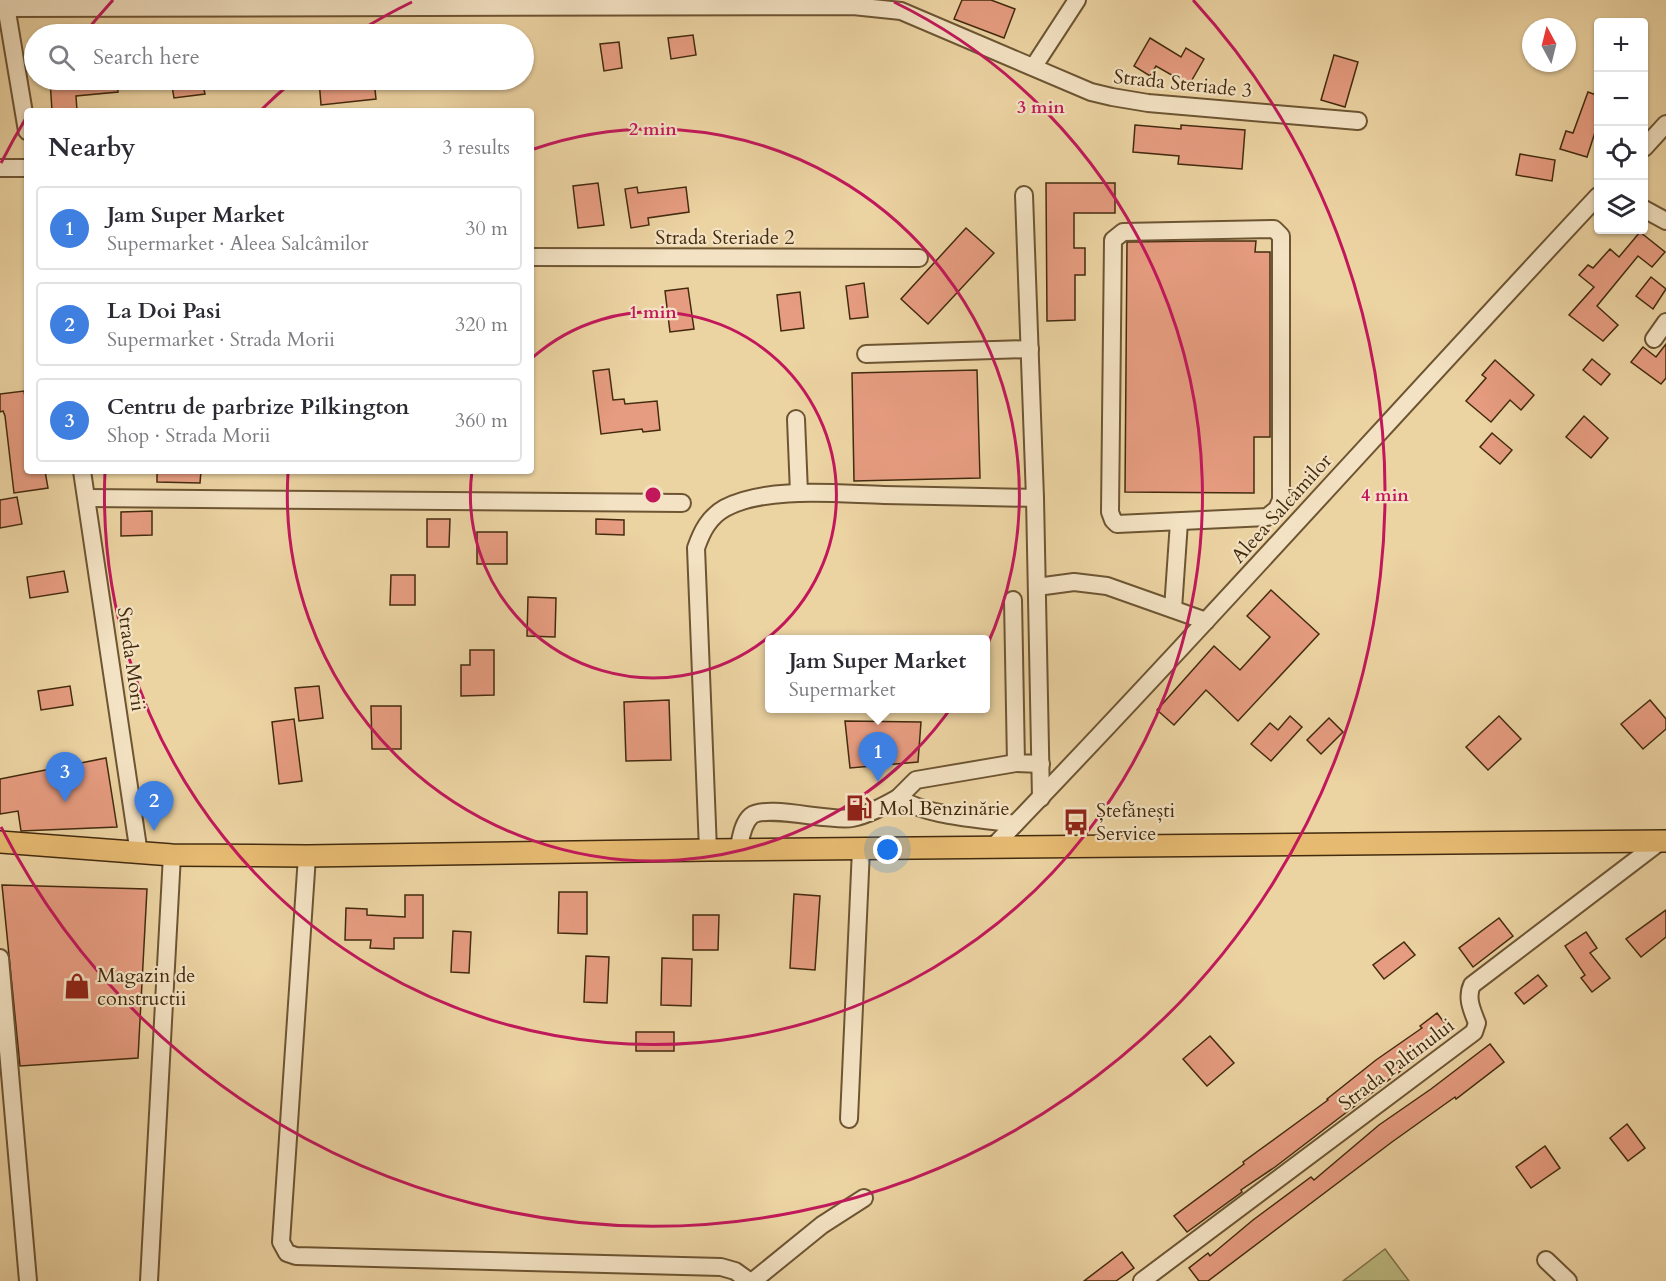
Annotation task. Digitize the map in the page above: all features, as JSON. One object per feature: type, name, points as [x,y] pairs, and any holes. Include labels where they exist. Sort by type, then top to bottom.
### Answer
[{"type":"main road","points":[[0,842],[139,854],[307,856],[1663,841]]},
{"type":"street","points":[[1034,66],[1077,0]]},
{"type":"street","name":"Strada Steriade 3","points":[[4,5],[855,3],[901,11],[1091,92],[1112,98],[1358,121]]},
{"type":"street","points":[[4,5],[24,115]]},
{"type":"street","points":[[1648,144],[1666,124]]},
{"type":"street","points":[[0,168],[24,168]]},
{"type":"street","points":[[1024,195],[1035,498],[1041,798]]},
{"type":"street","name":"Aleea Salcâmilor","points":[[992,848],[1206,621],[1455,349],[1594,201]]},
{"type":"street","points":[[1648,211],[1666,221]]},
{"type":"street","points":[[1274,229],[1281,237],[1281,500],[1277,509],[1267,517],[1179,522],[1117,524],[1110,512],[1113,240],[1123,232],[1274,229]]},
{"type":"street","name":"Strada Steriade 2","points":[[534,257],[919,258]]},
{"type":"street","points":[[1654,339],[1666,322]]},
{"type":"street","points":[[866,354],[1030,349]]},
{"type":"street","points":[[796,419],[799,493]]},
{"type":"street","name":"Strada Morii","points":[[83,474],[139,854]]},
{"type":"street","points":[[708,850],[696,548],[711,518],[726,508],[756,497],[799,493],[1035,498]]},
{"type":"street","points":[[87,498],[682,503]]},
{"type":"street","points":[[1173,609],[1179,522]]},
{"type":"street","points":[[1037,586],[1074,582],[1107,586],[1206,621]]},
{"type":"street","points":[[1013,600],[1016,763]]},
{"type":"street","points":[[738,850],[745,825],[752,815],[770,811],[801,816],[851,818],[876,810],[898,798],[916,780],[1016,763],[1041,764]]},
{"type":"street","points":[[898,798],[913,807],[1015,824]]},
{"type":"street","name":"Strada Paltinului","points":[[1142,1281],[1474,1032],[1477,1023],[1468,993],[1472,985],[1663,841]]},
{"type":"street","points":[[849,1119],[861,849]]},
{"type":"street","points":[[149,1281],[172,855]]},
{"type":"street","points":[[307,856],[280,1242],[287,1253],[296,1256],[721,1267],[735,1271],[751,1281],[822,1225],[864,1198]]},
{"type":"street","points":[[0,958],[28,1281]]},
{"type":"street","points":[[1546,1260],[1568,1281]]},
{"type":"shaded area","points":[[1385,1249],[1409,1281],[1343,1281]]},
{"type":"building","points":[[962,0],[991,0],[1015,9],[1004,38],[954,19]]},
{"type":"building","points":[[693,35],[696,55],[671,59],[668,38]]},
{"type":"building","points":[[1150,38],[1181,57],[1186,48],[1204,59],[1189,85],[1156,66],[1150,76],[1134,66]]},
{"type":"building","points":[[619,42],[622,68],[604,71],[600,44]]},
{"type":"building","points":[[1334,55],[1358,62],[1345,107],[1321,100]]},
{"type":"building","points":[[51,90],[118,90],[118,92],[76,96],[77,108],[52,108]]},
{"type":"building","points":[[173,90],[204,90],[205,94],[174,98]]},
{"type":"building","points":[[320,90],[375,90],[376,99],[321,105]]},
{"type":"building","points":[[1588,92],[1594,94],[1594,135],[1587,157],[1560,149],[1566,131],[1573,133]]},
{"type":"building","points":[[1135,125],[1181,129],[1181,125],[1245,130],[1242,169],[1178,164],[1179,156],[1133,152]]},
{"type":"building","points":[[1520,154],[1555,160],[1552,181],[1516,175]]},
{"type":"building","points":[[598,183],[604,225],[578,228],[573,186]]},
{"type":"building","points":[[1046,183],[1115,183],[1115,213],[1074,213],[1074,248],[1085,248],[1085,275],[1075,275],[1075,320],[1047,321]]},
{"type":"building","points":[[637,187],[638,193],[686,187],[689,212],[648,218],[649,225],[631,228],[625,189]]},
{"type":"building","points":[[966,228],[994,253],[928,324],[901,299]]},
{"type":"building","points":[[1638,234],[1642,234],[1665,252],[1652,267],[1638,256],[1597,306],[1618,325],[1603,341],[1569,315],[1594,287],[1579,275],[1588,265],[1593,268],[1610,249],[1619,257]]},
{"type":"building","points":[[1256,241],[1255,252],[1270,252],[1270,437],[1254,437],[1254,493],[1125,492],[1127,242]]},
{"type":"building","points":[[1651,277],[1666,289],[1653,309],[1636,296]]},
{"type":"building","points":[[864,283],[868,317],[850,319],[846,286]]},
{"type":"building","points":[[688,288],[694,329],[670,332],[665,291]]},
{"type":"building","points":[[800,292],[804,328],[781,331],[777,295]]},
{"type":"building","points":[[1666,344],[1666,378],[1661,384],[1631,362],[1643,347],[1656,357]]},
{"type":"building","points":[[1592,359],[1610,374],[1601,385],[1583,370]]},
{"type":"building","points":[[1495,360],[1534,395],[1521,410],[1510,400],[1491,422],[1466,401],[1486,378],[1482,375]]},
{"type":"building","points":[[609,369],[613,400],[624,399],[625,404],[657,401],[660,430],[643,432],[642,429],[601,434],[593,371]]},
{"type":"building","points":[[977,370],[980,478],[854,481],[852,373]]},
{"type":"building","points":[[24,391],[24,474],[46,474],[48,488],[14,493],[5,416],[3,411],[0,412],[0,394]]},
{"type":"building","points":[[1584,416],[1608,438],[1591,458],[1566,437]]},
{"type":"building","points":[[1492,433],[1512,450],[1500,464],[1480,447]]},
{"type":"building","points":[[157,474],[201,474],[200,483],[157,482]]},
{"type":"building","points":[[17,497],[22,524],[0,528],[0,500]]},
{"type":"building","points":[[152,511],[152,535],[121,536],[121,512]]},
{"type":"building","points":[[427,519],[450,519],[449,547],[427,547]]},
{"type":"building","points":[[596,519],[624,520],[624,535],[596,534]]},
{"type":"building","points":[[477,532],[507,532],[507,564],[477,564]]},
{"type":"building","points":[[64,571],[68,592],[30,598],[27,577]]},
{"type":"building","points":[[391,575],[415,575],[415,605],[390,605]]},
{"type":"building","points":[[1271,590],[1319,634],[1238,721],[1206,690],[1174,725],[1157,710],[1214,646],[1240,670],[1270,637],[1247,616]]},
{"type":"building","points":[[528,597],[556,598],[555,637],[527,636]]},
{"type":"building","points":[[470,650],[494,650],[494,695],[461,696],[461,665],[470,665]]},
{"type":"building","points":[[70,686],[73,705],[41,710],[38,691]]},
{"type":"building","points":[[319,686],[323,718],[299,721],[295,688]]},
{"type":"building","points":[[669,700],[671,760],[626,761],[624,702]]},
{"type":"building","points":[[1650,700],[1666,719],[1666,729],[1643,749],[1621,724]]},
{"type":"building","points":[[371,706],[401,706],[401,749],[372,749]]},
{"type":"building","points":[[1290,716],[1302,727],[1271,761],[1251,744],[1270,723],[1278,730]]},
{"type":"building","points":[[1499,716],[1521,739],[1488,770],[1466,747]]},
{"type":"building","points":[[1329,718],[1343,732],[1321,754],[1307,740]]},
{"type":"building","points":[[294,719],[302,781],[279,784],[272,722]]},
{"type":"building","points":[[845,721],[921,722],[918,762],[850,768]]},
{"type":"building","points":[[106,758],[117,827],[21,831],[18,811],[0,814],[0,779]]},
{"type":"building","name":"Magazin de constructii","points":[[2,885],[147,889],[138,1058],[20,1066]]},
{"type":"building","points":[[559,892],[587,892],[587,934],[558,933]]},
{"type":"building","points":[[794,894],[820,896],[815,970],[790,968]]},
{"type":"building","points":[[405,895],[423,895],[423,938],[394,938],[394,949],[370,948],[371,940],[345,940],[346,908],[367,909],[367,915],[405,917]]},
{"type":"building","points":[[1666,910],[1666,937],[1641,957],[1626,939]]},
{"type":"building","points":[[693,915],[719,915],[718,950],[693,950]]},
{"type":"building","points":[[1499,918],[1513,936],[1473,967],[1459,948]]},
{"type":"building","points":[[453,931],[471,932],[469,973],[451,972]]},
{"type":"building","points":[[1586,932],[1597,948],[1590,953],[1610,978],[1592,992],[1581,978],[1585,975],[1565,946]]},
{"type":"building","points":[[1404,942],[1415,955],[1384,979],[1373,965]]},
{"type":"building","points":[[586,956],[609,957],[607,1003],[584,1002]]},
{"type":"building","points":[[662,958],[692,959],[691,1006],[661,1005]]},
{"type":"building","points":[[1538,975],[1547,986],[1524,1004],[1515,993]]},
{"type":"building","points":[[1437,1013],[1449,1029],[1418,1053],[1420,1056],[1187,1232],[1174,1216],[1328,1100],[1376,1060],[1422,1028],[1420,1026]]},
{"type":"building","points":[[636,1032],[674,1032],[674,1051],[636,1051]]},
{"type":"building","points":[[1210,1036],[1234,1063],[1207,1086],[1183,1059]]},
{"type":"building","points":[[1490,1044],[1504,1062],[1456,1099],[1455,1097],[1392,1142],[1208,1281],[1199,1281],[1189,1268],[1208,1253],[1210,1256],[1253,1220],[1311,1177],[1314,1180],[1379,1125]]},
{"type":"building","points":[[1627,1124],[1645,1148],[1628,1161],[1610,1138]]},
{"type":"building","points":[[1545,1146],[1560,1168],[1531,1188],[1516,1167]]},
{"type":"building","points":[[1122,1252],[1134,1268],[1116,1281],[1084,1281]]},
{"type":"place","name":"Jam Super Market","points":[[878,782]]},
{"type":"place","name":"Centru de parbrize Pilkington","points":[[65,802]]},
{"type":"place","name":"Mol Benzinărie","points":[[859,808]]},
{"type":"place","name":"Ștefănești Service","points":[[1076,822]]},
{"type":"place","name":"La Doi Pasi","points":[[154,831]]},
{"type":"place","name":"Magazin de constructii","points":[[77,986]]}]
